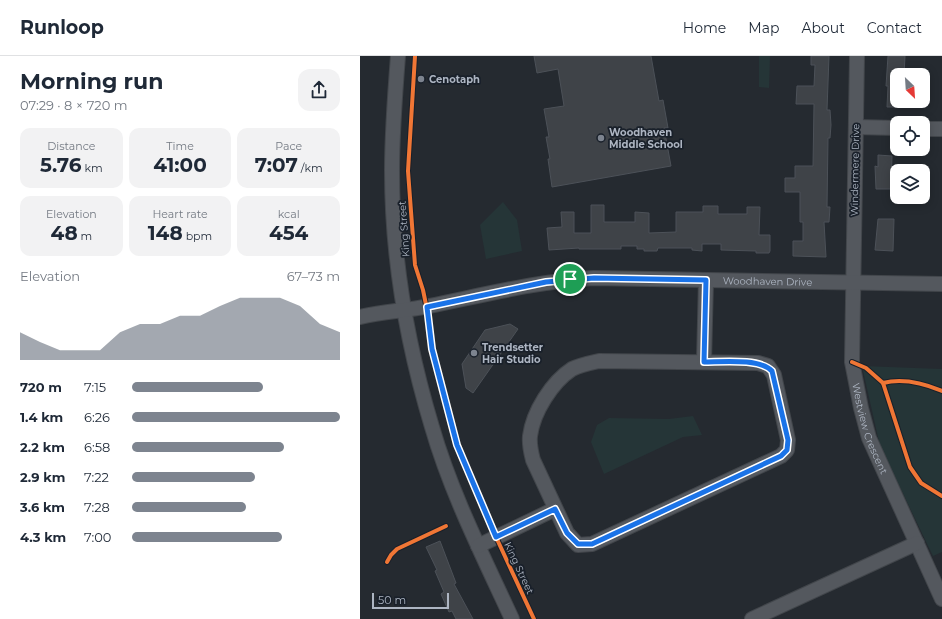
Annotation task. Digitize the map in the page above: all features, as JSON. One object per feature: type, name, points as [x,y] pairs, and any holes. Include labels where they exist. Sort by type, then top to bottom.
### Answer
[{"type":"street","name":"King Street","points":[[398,56],[392,171],[396,243],[404,310],[416,369],[444,465],[478,546],[512,619]]},
{"type":"street","name":"Windermere Drive","points":[[853,283],[857,56]]},
{"type":"street","points":[[856,128],[890,128]]},
{"type":"street","points":[[930,129],[942,129]]},
{"type":"street","name":"Woodhaven Drive","points":[[360,317],[427,307],[546,282],[570,279],[594,278],[942,284]]},
{"type":"street","points":[[704,362],[706,280]]},
{"type":"street","name":"Westview Crescent","points":[[853,283],[852,362],[865,425],[942,599]]},
{"type":"street","points":[[599,361],[704,362],[758,363],[768,366],[772,371],[788,440],[787,450],[781,456],[592,544],[578,544],[572,540],[555,509],[533,460],[530,448],[530,436],[537,414],[560,378],[573,369],[599,361]]},
{"type":"street","points":[[478,546],[555,509]]},
{"type":"street","points":[[752,619],[917,543]]},
{"type":"shaded area","points":[[759,56],[770,56],[769,88],[759,87]]},
{"type":"shaded area","points":[[503,202],[517,220],[522,251],[486,259],[480,225]]},
{"type":"shaded area","points":[[862,366],[942,369],[942,552],[933,556],[880,446]]},
{"type":"shaded area","points":[[693,416],[702,435],[683,437],[604,474],[591,442],[597,425],[609,418],[669,419]]},
{"type":"building","points":[[534,56],[651,56],[659,101],[663,100],[668,128],[664,128],[671,166],[552,187],[548,159],[550,159],[546,137],[549,137],[544,109],[564,106],[558,69],[537,73]]},
{"type":"building","points":[[811,56],[829,56],[827,110],[830,110],[831,125],[830,138],[828,138],[827,207],[830,207],[829,222],[824,222],[826,257],[793,256],[793,241],[803,241],[803,222],[800,222],[800,192],[785,192],[785,178],[795,178],[795,166],[813,166],[814,104],[796,104],[797,86],[814,86],[815,65],[811,65]]},
{"type":"building","points":[[888,56],[905,56],[904,68],[890,68],[890,107],[887,107],[888,86],[886,86]]},
{"type":"building","points":[[878,155],[892,156],[892,164],[890,164],[890,189],[876,189],[875,166],[878,167]]},
{"type":"building","points":[[591,205],[604,205],[604,222],[635,222],[635,212],[649,213],[649,233],[676,232],[676,212],[703,212],[703,206],[718,206],[718,214],[747,214],[747,207],[760,207],[759,235],[770,235],[770,251],[769,253],[756,253],[756,251],[721,250],[721,244],[702,244],[702,251],[692,250],[692,248],[658,248],[657,251],[644,251],[644,249],[637,249],[637,246],[621,246],[621,249],[579,248],[549,250],[547,228],[562,227],[561,212],[574,212],[574,233],[591,233]]},
{"type":"building","points":[[878,219],[894,219],[893,251],[875,250]]},
{"type":"building","points":[[510,324],[518,329],[473,393],[466,388],[462,364],[485,330]]},
{"type":"building","points":[[440,541],[456,583],[454,584],[473,619],[456,619],[452,611],[449,612],[441,594],[444,592],[435,571],[437,570],[426,547]]},
{"type":"cycle path","points":[[415,56],[408,171],[415,265],[423,290],[430,324],[432,349],[457,445],[496,537],[534,619]]},
{"type":"cycle path","points":[[852,362],[866,368],[883,383],[898,381],[913,382],[942,391]]},
{"type":"cycle path","points":[[883,383],[910,467],[921,483],[942,496]]},
{"type":"cycle path","points":[[387,562],[397,549],[446,526]]},
{"type":"place","name":"Cenotaph","points":[[421,79]]},
{"type":"place","name":"Woodhaven Middle School","points":[[601,138]]},
{"type":"place","name":"Trendsetter Hair Studio","points":[[474,353]]},
{"type":"route","points":[[570,279],[706,280],[704,362],[758,363],[768,366],[774,375],[788,440],[787,450],[781,456],[592,544],[578,544],[572,540],[555,509],[496,537],[457,445],[432,349],[427,307],[499,291],[570,279]]}]
